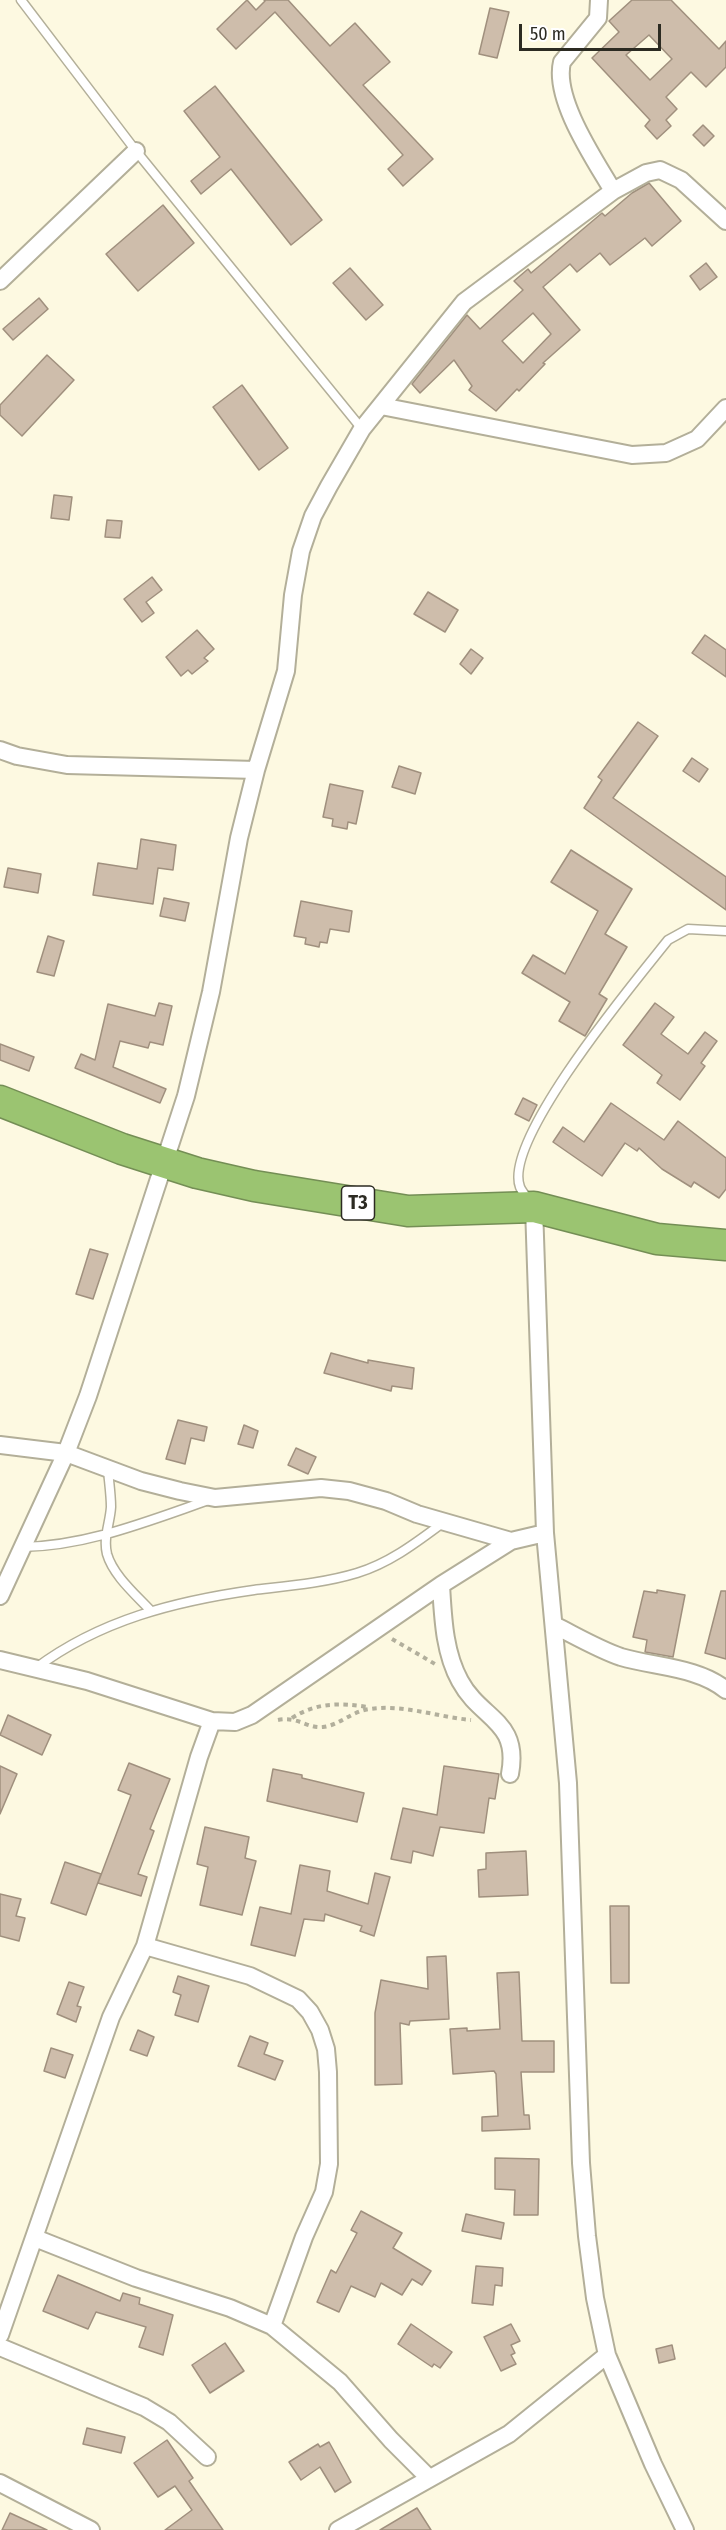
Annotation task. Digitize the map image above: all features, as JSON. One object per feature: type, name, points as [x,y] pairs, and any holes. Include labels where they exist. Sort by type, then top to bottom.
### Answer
[{"type":"highway","name":"T3","points":[[0,1101],[164,1163],[197,1173],[289,1193],[408,1211],[534,1207],[657,1239],[726,1245]]},
{"type":"street","points":[[599,0],[598,18],[562,62],[560,70],[574,124],[613,191]]},
{"type":"street","points":[[0,281],[136,151]]},
{"type":"street","points":[[0,1596],[66,1453],[88,1396],[186,1096],[211,992],[239,838],[256,770],[286,671],[293,595],[301,551],[313,516],[362,429],[464,302],[613,191],[646,173],[660,170],[681,180],[726,221]]},
{"type":"street","points":[[381,406],[632,455],[666,453],[697,439],[726,408]]},
{"type":"street","points":[[0,750],[17,756],[67,765],[256,770]]},
{"type":"street","points":[[534,1207],[545,1533],[568,1783],[581,2163],[595,2298],[607,2355],[653,2464],[685,2530]]},
{"type":"street","points":[[0,1445],[66,1453],[108,1470],[159,1486],[215,1498],[321,1488],[376,1499],[417,1514],[511,1541]]},
{"type":"street","points":[[0,1660],[140,1696],[212,1720],[235,1722],[252,1715],[441,1585],[511,1541],[545,1533]]},
{"type":"street","points":[[441,1585],[447,1644],[456,1671],[467,1691],[510,1739],[513,1759],[510,1774]]},
{"type":"street","points":[[554,1625],[619,1656],[692,1673],[717,1683],[726,1690]]},
{"type":"street","points":[[0,2335],[111,2017],[145,1946],[199,1757],[212,1720]]},
{"type":"street","points":[[145,1946],[250,1976],[298,1999],[310,2012],[320,2030],[326,2049],[328,2072],[329,2164],[324,2192],[304,2237],[272,2326]]},
{"type":"street","points":[[35,2238],[136,2278],[230,2308],[272,2326],[340,2382],[391,2440],[429,2478]]},
{"type":"street","points":[[0,2347],[144,2407],[169,2422],[207,2457]]},
{"type":"street","points":[[338,2530],[509,2434],[607,2355]]},
{"type":"street","points":[[0,2483],[91,2530]]},
{"type":"lane","points":[[21,0],[136,151],[362,429]]},
{"type":"lane","points":[[534,1207],[519,1186],[520,1167],[526,1144],[546,1106],[578,1056],[668,940],[688,929],[726,931]]},
{"type":"lane","points":[[108,1470],[111,1510],[106,1534],[107,1552],[110,1562],[124,1582],[150,1610]]},
{"type":"lane","points":[[21,1547],[52,1547],[106,1534],[215,1498]]},
{"type":"lane","points":[[36,1668],[81,1638],[150,1610],[251,1591],[315,1583],[359,1572],[402,1553],[447,1521]]},
{"type":"path","points":[[377,1628],[422,1657],[456,1671]]},
{"type":"path","points":[[291,1719],[304,1711],[330,1704],[411,1711],[468,1720],[495,1720]]},
{"type":"path","points":[[273,1721],[291,1719],[321,1728],[362,1710],[373,1708]]},
{"type":"building","points":[[247,0],[256,10],[264,0],[288,0],[330,46],[355,23],[390,62],[363,85],[433,159],[403,186],[388,169],[403,155],[275,12],[236,49],[217,29]]},
{"type":"building","points":[[632,0],[671,0],[719,49],[726,41],[726,67],[706,87],[691,72],[666,97],[677,109],[666,120],[671,126],[657,139],[645,126],[650,120],[592,58],[619,32],[609,21]],"holes":[[[649,35],[672,59],[650,80],[626,55]]]},
{"type":"building","points":[[490,8],[509,12],[497,58],[479,54]]},
{"type":"building","points":[[215,86],[322,220],[291,245],[231,169],[201,194],[191,181],[220,157],[184,111]]},
{"type":"building","points":[[703,125],[714,136],[704,146],[693,135]]},
{"type":"building","points":[[649,183],[681,221],[652,246],[645,238],[610,265],[600,253],[577,272],[570,264],[543,287],[580,330],[543,363],[545,364],[519,391],[517,389],[496,411],[469,390],[472,386],[454,360],[420,393],[412,384],[467,315],[480,329],[523,290],[514,281],[528,269],[531,273],[602,213],[605,216],[632,193]],"holes":[[[533,313],[551,334],[523,363],[502,341]]]},
{"type":"building","points":[[163,205],[194,243],[138,291],[106,254]]},
{"type":"building","points":[[706,263],[717,277],[700,290],[690,276]]},
{"type":"building","points":[[350,268],[383,305],[366,320],[333,283]]},
{"type":"building","points":[[39,298],[48,309],[13,340],[3,329]]},
{"type":"building","points":[[47,355],[74,380],[22,436],[0,415],[0,405]]},
{"type":"building","points":[[242,385],[288,448],[259,470],[213,407]]},
{"type":"building","points":[[54,495],[72,497],[69,520],[51,518]]},
{"type":"building","points":[[107,520],[122,521],[120,538],[105,537]]},
{"type":"building","points":[[152,577],[162,590],[146,602],[154,613],[142,622],[124,599]]},
{"type":"building","points":[[428,592],[458,610],[445,632],[414,614]]},
{"type":"building","points":[[197,630],[214,649],[204,658],[208,661],[192,674],[188,670],[181,676],[166,657]]},
{"type":"building","points":[[705,635],[726,650],[726,677],[692,653]]},
{"type":"building","points":[[471,649],[483,658],[471,674],[460,664]]},
{"type":"building","points":[[638,722],[658,736],[613,798],[726,877],[726,910],[584,808],[602,780],[598,777]]},
{"type":"building","points":[[692,758],[708,769],[699,782],[683,771]]},
{"type":"building","points":[[399,766],[421,773],[415,794],[392,787]]},
{"type":"building","points":[[330,784],[363,791],[356,824],[348,822],[347,829],[332,826],[333,819],[323,817]]},
{"type":"building","points":[[141,839],[176,845],[173,870],[158,868],[153,904],[93,895],[98,863],[137,869]]},
{"type":"building","points":[[571,850],[632,889],[605,934],[627,947],[599,994],[607,999],[585,1036],[559,1021],[570,1002],[522,973],[533,955],[565,974],[598,911],[551,882]]},
{"type":"building","points":[[8,868],[41,874],[38,893],[4,887]]},
{"type":"building","points":[[164,898],[189,903],[185,921],[160,916]]},
{"type":"building","points":[[301,901],[352,911],[349,932],[330,929],[327,943],[320,942],[319,947],[305,944],[306,938],[294,936]]},
{"type":"building","points":[[48,936],[64,941],[54,976],[37,972]]},
{"type":"building","points":[[159,1003],[172,1006],[163,1045],[150,1042],[148,1048],[120,1041],[113,1067],[166,1089],[160,1103],[75,1068],[81,1054],[95,1060],[108,1004],[155,1016]]},
{"type":"building","points":[[655,1003],[674,1017],[661,1034],[688,1054],[705,1032],[717,1041],[701,1063],[705,1066],[680,1100],[657,1083],[662,1075],[623,1045]]},
{"type":"building","points":[[0,1044],[34,1057],[29,1071],[0,1060]]},
{"type":"building","points":[[523,1098],[537,1105],[529,1121],[515,1114]]},
{"type":"building","points":[[611,1103],[664,1140],[678,1121],[726,1158],[726,1189],[719,1198],[694,1182],[691,1187],[662,1169],[639,1148],[637,1151],[625,1143],[602,1176],[553,1142],[563,1127],[584,1142]]},
{"type":"building","points":[[90,1249],[108,1254],[93,1299],[76,1294]]},
{"type":"building","points":[[331,1353],[368,1363],[368,1360],[414,1368],[412,1389],[392,1386],[391,1391],[324,1373]]},
{"type":"building","points":[[178,1420],[207,1427],[204,1441],[191,1438],[185,1464],[166,1459]]},
{"type":"building","points":[[244,1425],[258,1431],[253,1448],[238,1444]]},
{"type":"building","points":[[296,1448],[316,1457],[308,1474],[288,1465]]},
{"type":"building","points":[[657,1590],[685,1595],[673,1657],[645,1652],[647,1640],[633,1637],[644,1591],[657,1593]]},
{"type":"building","points":[[721,1591],[726,1591],[726,1659],[705,1653]]},
{"type":"building","points":[[8,1715],[51,1735],[42,1755],[0,1735]]},
{"type":"building","points":[[129,1763],[170,1779],[150,1829],[154,1831],[138,1874],[147,1877],[141,1896],[98,1883],[131,1795],[118,1790]]},
{"type":"building","points":[[0,1766],[17,1774],[0,1814]]},
{"type":"building","points":[[444,1766],[499,1774],[495,1799],[489,1798],[484,1833],[440,1827],[433,1856],[413,1851],[411,1863],[391,1859],[403,1808],[437,1815]]},
{"type":"building","points":[[273,1769],[364,1793],[357,1822],[267,1801]]},
{"type":"building","points":[[205,1827],[249,1837],[245,1858],[256,1861],[242,1915],[200,1905],[208,1867],[197,1864]]},
{"type":"building","points":[[526,1851],[528,1895],[479,1897],[478,1870],[486,1869],[486,1853]]},
{"type":"building","points":[[65,1862],[101,1874],[86,1915],[51,1903]]},
{"type":"building","points":[[300,1865],[330,1871],[327,1891],[368,1904],[375,1873],[390,1877],[374,1936],[360,1931],[362,1926],[325,1914],[324,1921],[304,1919],[295,1956],[251,1945],[260,1907],[291,1914]]},
{"type":"building","points":[[0,1894],[21,1899],[16,1916],[25,1918],[19,1941],[0,1936]]},
{"type":"building","points":[[610,1906],[629,1906],[629,1983],[611,1983]]},
{"type":"building","points":[[446,1956],[449,2019],[410,2021],[409,2025],[400,2023],[402,2084],[375,2085],[375,2013],[381,1980],[428,1989],[427,1957]]},
{"type":"building","points":[[519,1972],[522,2041],[554,2041],[554,2072],[521,2072],[524,2115],[529,2115],[530,2129],[482,2131],[482,2117],[498,2116],[496,2074],[494,2071],[453,2074],[450,2029],[467,2028],[467,2031],[500,2029],[497,1973]]},
{"type":"building","points":[[178,1976],[209,1986],[198,2022],[175,2015],[181,1995],[173,1992]]},
{"type":"building","points":[[69,1982],[84,1987],[77,2006],[81,2007],[76,2022],[57,2014]]},
{"type":"building","points":[[138,2030],[154,2037],[147,2056],[130,2050]]},
{"type":"building","points":[[250,2036],[268,2043],[264,2054],[283,2061],[275,2080],[238,2066]]},
{"type":"building","points":[[51,2048],[73,2055],[65,2078],[44,2071]]},
{"type":"building","points":[[495,2158],[539,2159],[538,2215],[514,2215],[515,2190],[495,2189]]},
{"type":"building","points":[[361,2211],[402,2233],[393,2248],[431,2271],[422,2285],[412,2279],[402,2295],[381,2283],[375,2297],[351,2286],[339,2312],[317,2302],[331,2270],[336,2273],[357,2233],[351,2230]]},
{"type":"building","points":[[466,2214],[504,2223],[501,2239],[462,2231]]},
{"type":"building","points":[[476,2266],[503,2268],[502,2286],[495,2285],[493,2305],[472,2303]]},
{"type":"building","points":[[58,2275],[120,2301],[123,2293],[140,2298],[139,2304],[173,2315],[163,2355],[139,2347],[146,2327],[96,2312],[88,2329],[43,2311]]},
{"type":"building","points":[[411,2324],[452,2352],[440,2368],[434,2364],[432,2367],[398,2344]]},
{"type":"building","points":[[511,2324],[520,2341],[511,2345],[515,2353],[511,2355],[516,2364],[501,2371],[484,2337]]},
{"type":"building","points":[[225,2343],[244,2371],[210,2393],[192,2365]]},
{"type":"building","points":[[672,2345],[675,2359],[659,2363],[656,2349]]},
{"type":"building","points":[[87,2428],[125,2437],[121,2453],[83,2444]]},
{"type":"building","points":[[167,2440],[193,2478],[189,2481],[223,2530],[165,2530],[192,2510],[175,2486],[158,2497],[134,2463]]},
{"type":"building","points":[[329,2442],[351,2482],[335,2492],[320,2467],[301,2480],[289,2462],[318,2444],[320,2447]]},
{"type":"building","points":[[417,2508],[431,2530],[380,2530]]},
{"type":"building","points":[[10,2513],[47,2530],[2,2530]]}]
